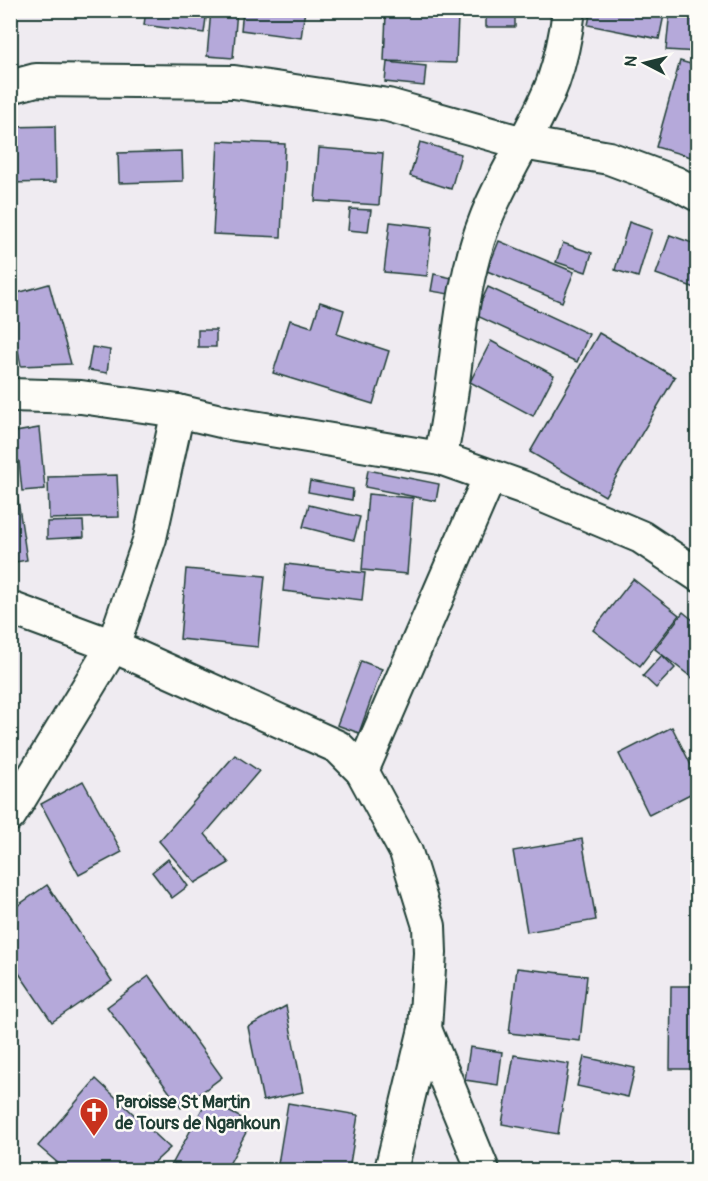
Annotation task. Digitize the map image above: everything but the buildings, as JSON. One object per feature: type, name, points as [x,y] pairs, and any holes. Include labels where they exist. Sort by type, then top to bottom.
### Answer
[{"type":"street","points":[[441,458],[450,419],[467,279],[485,220],[553,82],[564,42],[569,10]]},
{"type":"street","points":[[10,87],[36,80],[234,82],[388,105],[523,143],[609,158],[676,183],[698,195]]},
{"type":"street","points":[[10,395],[81,397],[178,411],[229,423],[441,458],[641,537],[698,575]]},
{"type":"street","points":[[10,815],[113,646],[150,538],[178,411]]},
{"type":"street","points":[[362,771],[490,476]]},
{"type":"street","points":[[10,608],[113,646],[338,747],[362,771],[406,852],[429,926],[430,953],[425,1029],[391,1170]]},
{"type":"street","points":[[425,1029],[483,1170]]},
{"type":"place","name":"Paroisse St Martin de Tours de Ngankoun","points":[[94,1138]]}]
